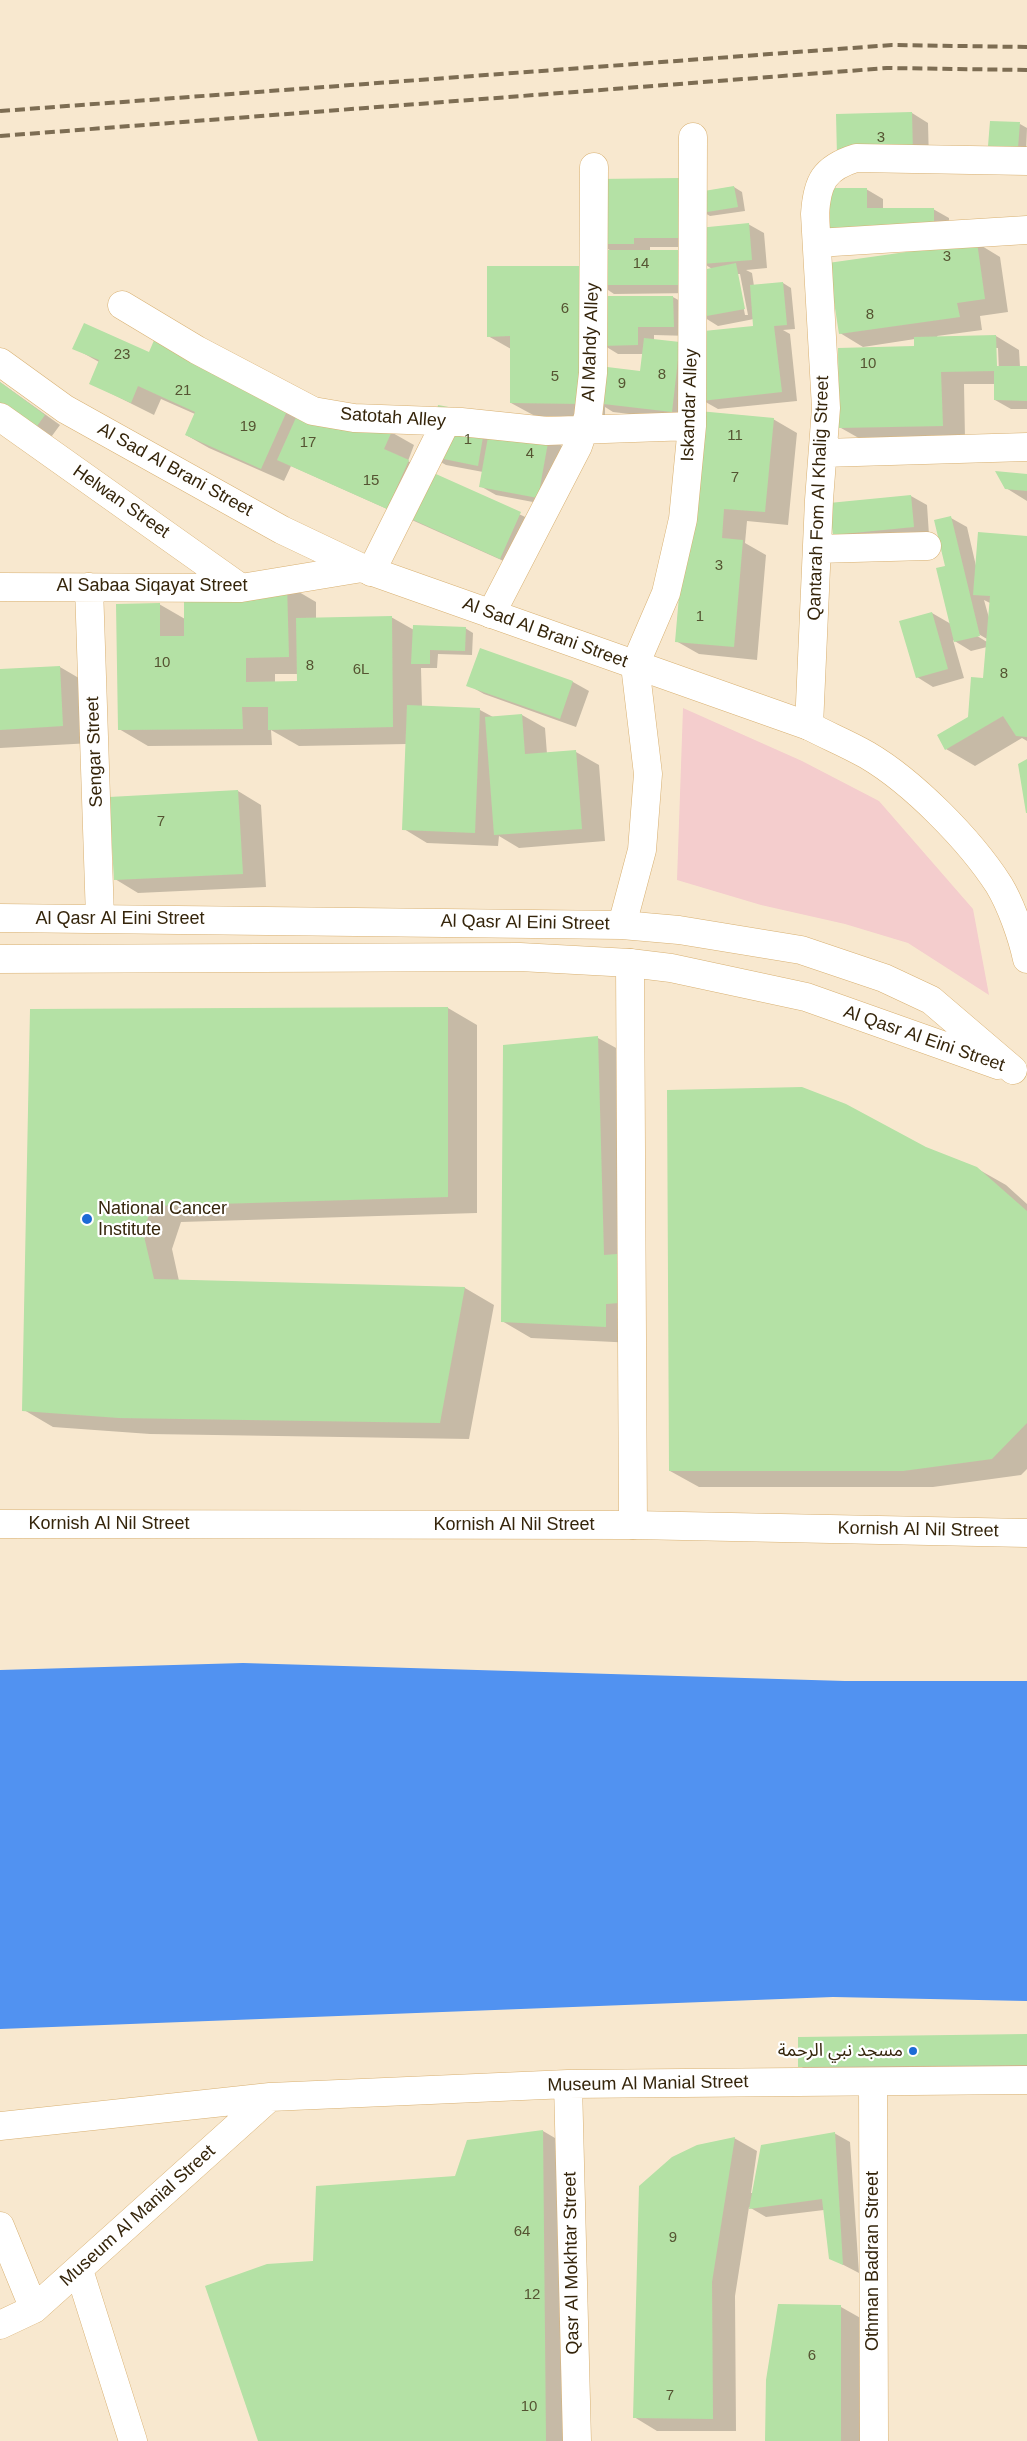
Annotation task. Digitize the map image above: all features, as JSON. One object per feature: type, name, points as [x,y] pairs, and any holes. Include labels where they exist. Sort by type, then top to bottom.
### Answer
[{"type":"main road","name":"Iskandar Alley","points":[[635,665],[666,593],[683,519],[692,426],[694,136]]},
{"type":"main road","name":"Qantarah Fom Al Khalig Street","points":[[809,726],[826,408],[817,243],[816,194],[821,180],[833,169],[856,158],[1027,160]]},
{"type":"main road","name":"Al Mahdy Alley","points":[[492,614],[578,446],[588,417],[593,373],[594,167]]},
{"type":"main road","points":[[817,243],[1027,230]]},
{"type":"main road","name":"Satotah Alley","points":[[122,305],[197,350],[313,411],[354,418],[446,422],[547,431],[692,426]]},
{"type":"main road","name":"Al Sad Al Brani Street","points":[[0,362],[65,409],[282,530],[367,570],[809,726],[867,756],[921,796],[968,846],[999,886],[1022,940],[1027,959]]},
{"type":"main road","name":"Helwan Street","points":[[0,417],[241,588]]},
{"type":"main road","points":[[367,570],[446,422]]},
{"type":"main road","points":[[823,453],[1027,447]]},
{"type":"main road","points":[[817,549],[927,546]]},
{"type":"main road","name":"Al Sabaa Siqayat Street","points":[[0,587],[241,588],[367,570]]},
{"type":"main road","name":"Sengar Street","points":[[89,587],[100,918]]},
{"type":"main road","points":[[622,925],[642,850],[648,774],[635,665]]},
{"type":"main road","name":"Al Qasr Al Eini Street","points":[[0,918],[622,925],[679,930],[801,950],[884,978],[931,1000],[1020,1073]]},
{"type":"main road","name":"Al Qasr Al Eini Street","points":[[0,959],[520,957],[630,963],[671,968],[806,997],[1020,1073]]},
{"type":"main road","points":[[630,963],[633,1525]]},
{"type":"main road","name":"Kornish Al Nil Street","points":[[0,1524],[633,1525],[1026,1531]]},
{"type":"main road","name":"Museum Al Manial Street","points":[[0,2126],[270,2097],[568,2084],[1027,2080]]},
{"type":"main road","name":"Othman Badran Street","points":[[873,2082],[874,2441]]},
{"type":"main road","name":"Qasr Al Mokhtar Street","points":[[568,2084],[577,2441]]},
{"type":"main road","name":"Museum Al Manial Street","points":[[0,2325],[34,2309],[270,2097]]},
{"type":"main road","points":[[0,2226],[34,2309]]},
{"type":"main road","points":[[79,2270],[133,2441]]},
{"type":"shaded area","points":[[683,708],[802,761],[879,801],[973,909],[989,995],[908,943],[845,924],[761,905],[677,880]]},
{"type":"water","points":[[243,1663],[845,1681],[1027,1681],[1027,2001],[833,1997],[0,2029],[0,1670]]},
{"type":"building","points":[[912,112],[913,154],[837,156],[836,114]]},
{"type":"building","points":[[990,121],[1020,122],[1018,148],[988,146]]},
{"type":"building","points":[[681,178],[681,238],[634,238],[634,244],[597,244],[597,179]]},
{"type":"building","points":[[734,186],[738,207],[701,213],[698,192]]},
{"type":"building","points":[[830,188],[867,188],[867,208],[934,208],[934,241],[830,242]]},
{"type":"building","points":[[749,223],[752,260],[702,264],[698,228]]},
{"type":"building","points":[[977,242],[985,299],[957,303],[960,317],[839,334],[828,263]]},
{"type":"building","points":[[596,250],[678,250],[679,285],[597,285]]},
{"type":"building","points":[[736,263],[745,309],[701,317],[692,272]]},
{"type":"building","points":[[487,266],[582,266],[582,404],[510,403],[510,336],[487,337]]},
{"type":"building","points":[[783,282],[787,325],[774,326],[782,392],[701,401],[694,332],[753,326],[750,285]]},
{"type":"building","points":[[600,296],[673,296],[674,327],[638,327],[638,345],[601,346]]},
{"type":"building","points":[[84,323],[149,352],[161,324],[273,374],[263,400],[287,411],[261,469],[185,435],[195,412],[138,386],[131,403],[89,384],[99,360],[72,349]]},
{"type":"building","points":[[996,335],[997,366],[1027,366],[1027,401],[994,400],[994,371],[941,372],[943,426],[839,428],[838,348],[914,346],[914,337]]},
{"type":"building","points":[[644,338],[680,342],[672,412],[595,403],[599,366],[640,371]]},
{"type":"building","points":[[0,382],[45,415],[27,440],[0,420]]},
{"type":"building","points":[[307,393],[392,431],[384,449],[409,460],[387,509],[277,460]]},
{"type":"building","points":[[438,405],[487,414],[478,466],[429,456]]},
{"type":"building","points":[[699,411],[774,418],[765,512],[724,509],[722,538],[743,540],[734,647],[675,642],[693,435]]},
{"type":"building","points":[[490,426],[549,437],[538,498],[479,487]]},
{"type":"building","points":[[418,466],[521,512],[500,559],[398,513]]},
{"type":"building","points":[[995,471],[1027,474],[1027,491],[1005,489]]},
{"type":"building","points":[[911,495],[914,527],[833,535],[829,503]]},
{"type":"building","points":[[951,516],[980,636],[954,642],[936,568],[945,566],[934,520]]},
{"type":"building","points":[[978,532],[1027,536],[1027,737],[1016,736],[1003,716],[945,750],[937,735],[968,717],[971,677],[983,678],[990,596],[973,595]]},
{"type":"building","points":[[287,584],[289,657],[246,658],[246,682],[297,681],[296,618],[392,616],[393,727],[268,730],[268,707],[242,707],[243,729],[118,730],[116,604],[160,603],[160,636],[184,636],[184,596]]},
{"type":"building","points":[[932,612],[948,669],[916,678],[899,621]]},
{"type":"building","points":[[413,625],[466,627],[465,651],[430,650],[430,664],[411,664]]},
{"type":"building","points":[[480,648],[573,681],[560,719],[466,686]]},
{"type":"building","points":[[60,666],[63,726],[0,730],[0,669]]},
{"type":"building","points":[[407,705],[480,708],[475,833],[402,830]]},
{"type":"building","points":[[522,714],[525,754],[576,750],[582,829],[494,835],[485,717]]},
{"type":"building","points":[[1027,759],[1027,813],[1026,813],[1018,764]]},
{"type":"building","points":[[238,790],[243,874],[114,880],[109,797]]},
{"type":"building","name":"National Cancer Institute","points":[[448,1007],[448,1197],[152,1206],[143,1232],[154,1279],[465,1287],[440,1423],[119,1418],[22,1411],[30,1009]]},
{"type":"building","points":[[598,1036],[604,1255],[617,1254],[619,1303],[606,1304],[606,1327],[501,1322],[503,1045]]},
{"type":"building","points":[[802,1087],[846,1104],[926,1147],[977,1167],[1027,1211],[1027,1423],[992,1459],[903,1471],[669,1471],[667,1090]]},
{"type":"building","name":"مسجد نبي الرحمة","points":[[1027,2034],[1027,2065],[798,2067],[798,2037]]},
{"type":"building","points":[[543,2130],[546,2441],[258,2441],[205,2286],[267,2264],[313,2261],[316,2186],[455,2176],[467,2140]]},
{"type":"building","points":[[835,2132],[843,2265],[829,2259],[822,2199],[749,2209],[761,2145]]},
{"type":"building","points":[[735,2137],[712,2282],[713,2419],[633,2418],[639,2186],[672,2157],[697,2145]]},
{"type":"building","points":[[778,2304],[841,2305],[841,2441],[765,2441],[766,2380]]},
{"type":"railway","points":[[0,111],[892,45],[1027,47]]},
{"type":"railway","points":[[0,136],[887,68],[1027,70]]},
{"type":"place","name":"National Cancer Institute","points":[[87,1219]]},
{"type":"place","name":"مسجد نبي الرحمة","points":[[913,2051]]}]
